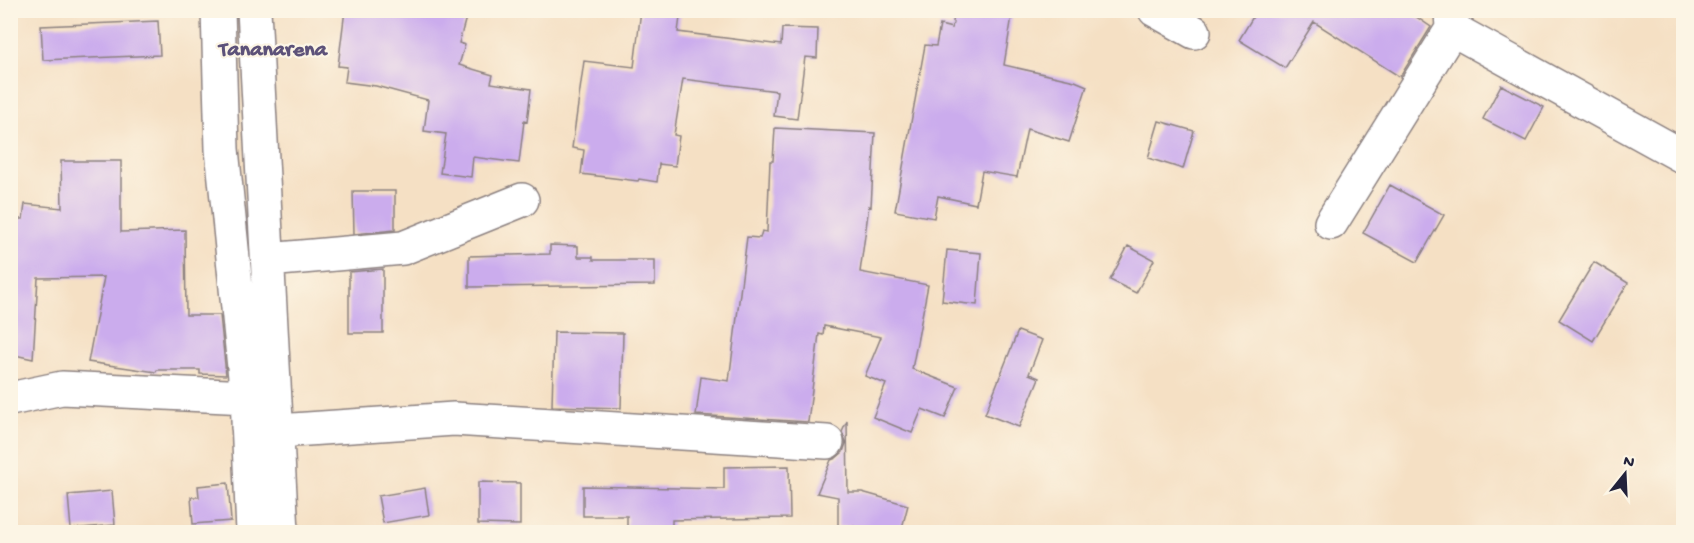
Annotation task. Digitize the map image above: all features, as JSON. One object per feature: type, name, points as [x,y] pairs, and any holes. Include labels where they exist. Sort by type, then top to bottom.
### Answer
[{"type":"street","points":[[218,10],[222,149],[258,418],[282,532]]},
{"type":"street","points":[[253,532],[268,260],[254,10]]},
{"type":"street","points":[[1155,10],[1194,32]]},
{"type":"street","points":[[1331,223],[1452,20],[1683,157]]},
{"type":"street","points":[[222,149],[263,151]]},
{"type":"street","points":[[268,260],[403,248],[522,200]]},
{"type":"street","points":[[10,399],[62,388],[258,418],[454,419],[827,442]]},
{"type":"building","points":[[345,10],[468,10],[459,43],[465,45],[459,65],[493,75],[491,83],[531,89],[519,163],[473,157],[471,177],[440,173],[446,134],[424,131],[428,100],[376,86],[345,82],[347,67],[338,66]]},
{"type":"building","points":[[641,10],[681,10],[678,32],[781,45],[782,28],[818,29],[817,58],[805,57],[797,119],[774,116],[777,91],[683,79],[674,135],[679,136],[675,166],[659,164],[657,182],[581,174],[584,150],[572,148],[584,61],[634,67]]},
{"type":"building","points":[[955,10],[1013,10],[1004,65],[1075,81],[1087,86],[1069,142],[1027,129],[1017,177],[982,171],[976,204],[938,196],[934,218],[895,211],[925,45],[936,46],[940,25],[952,28]]},
{"type":"building","points":[[1257,10],[1406,10],[1431,27],[1400,77],[1314,22],[1285,68],[1239,40]]},
{"type":"building","points":[[158,21],[160,55],[43,60],[41,26]]},
{"type":"building","points":[[1501,85],[1544,107],[1526,141],[1483,119]]},
{"type":"building","points":[[1159,121],[1194,131],[1183,169],[1148,158]]},
{"type":"building","points":[[775,128],[875,133],[871,207],[869,206],[860,272],[928,285],[912,369],[958,387],[945,418],[922,409],[912,433],[873,417],[886,384],[865,376],[881,337],[824,326],[823,335],[819,334],[808,422],[696,415],[701,377],[729,381],[747,237],[760,238],[762,231],[767,232],[770,161],[773,161]]},
{"type":"building","points":[[61,161],[121,161],[121,232],[185,230],[186,315],[220,315],[226,375],[200,374],[200,370],[157,370],[156,372],[88,362],[104,277],[38,278],[33,359],[10,354],[10,219],[23,219],[25,204],[62,208]]},
{"type":"building","points":[[1390,185],[1444,215],[1417,262],[1363,233]]},
{"type":"building","points":[[353,191],[395,191],[395,230],[354,234]]},
{"type":"building","points":[[550,245],[578,246],[578,257],[593,257],[593,260],[655,260],[655,285],[469,287],[469,256],[550,254]]},
{"type":"building","points":[[1128,246],[1154,260],[1136,293],[1110,280]]},
{"type":"building","points":[[947,250],[981,253],[977,305],[942,301]]},
{"type":"building","points":[[1594,262],[1628,283],[1593,341],[1559,320]]},
{"type":"building","points":[[383,269],[383,333],[349,333],[349,272]]},
{"type":"building","points":[[1018,331],[1042,340],[1029,374],[1039,378],[1019,427],[985,414]]},
{"type":"building","points":[[554,332],[623,333],[621,408],[552,406]]},
{"type":"building","points":[[847,421],[848,492],[862,492],[908,505],[901,532],[876,532],[852,526],[838,527],[838,497],[817,493],[831,460],[843,452],[846,443],[842,432]]},
{"type":"building","points":[[789,466],[790,518],[672,520],[672,530],[627,530],[627,516],[583,516],[583,486],[724,489],[724,467]]},
{"type":"building","points":[[478,482],[520,483],[520,525],[478,524]]},
{"type":"building","points":[[228,483],[231,521],[193,524],[191,497],[199,497],[198,486]]},
{"type":"building","points":[[425,488],[429,515],[383,523],[378,496]]},
{"type":"building","points":[[112,491],[115,525],[71,529],[68,495]]},
{"type":"district","name":"Tananarena","points":[[273,47]]}]
